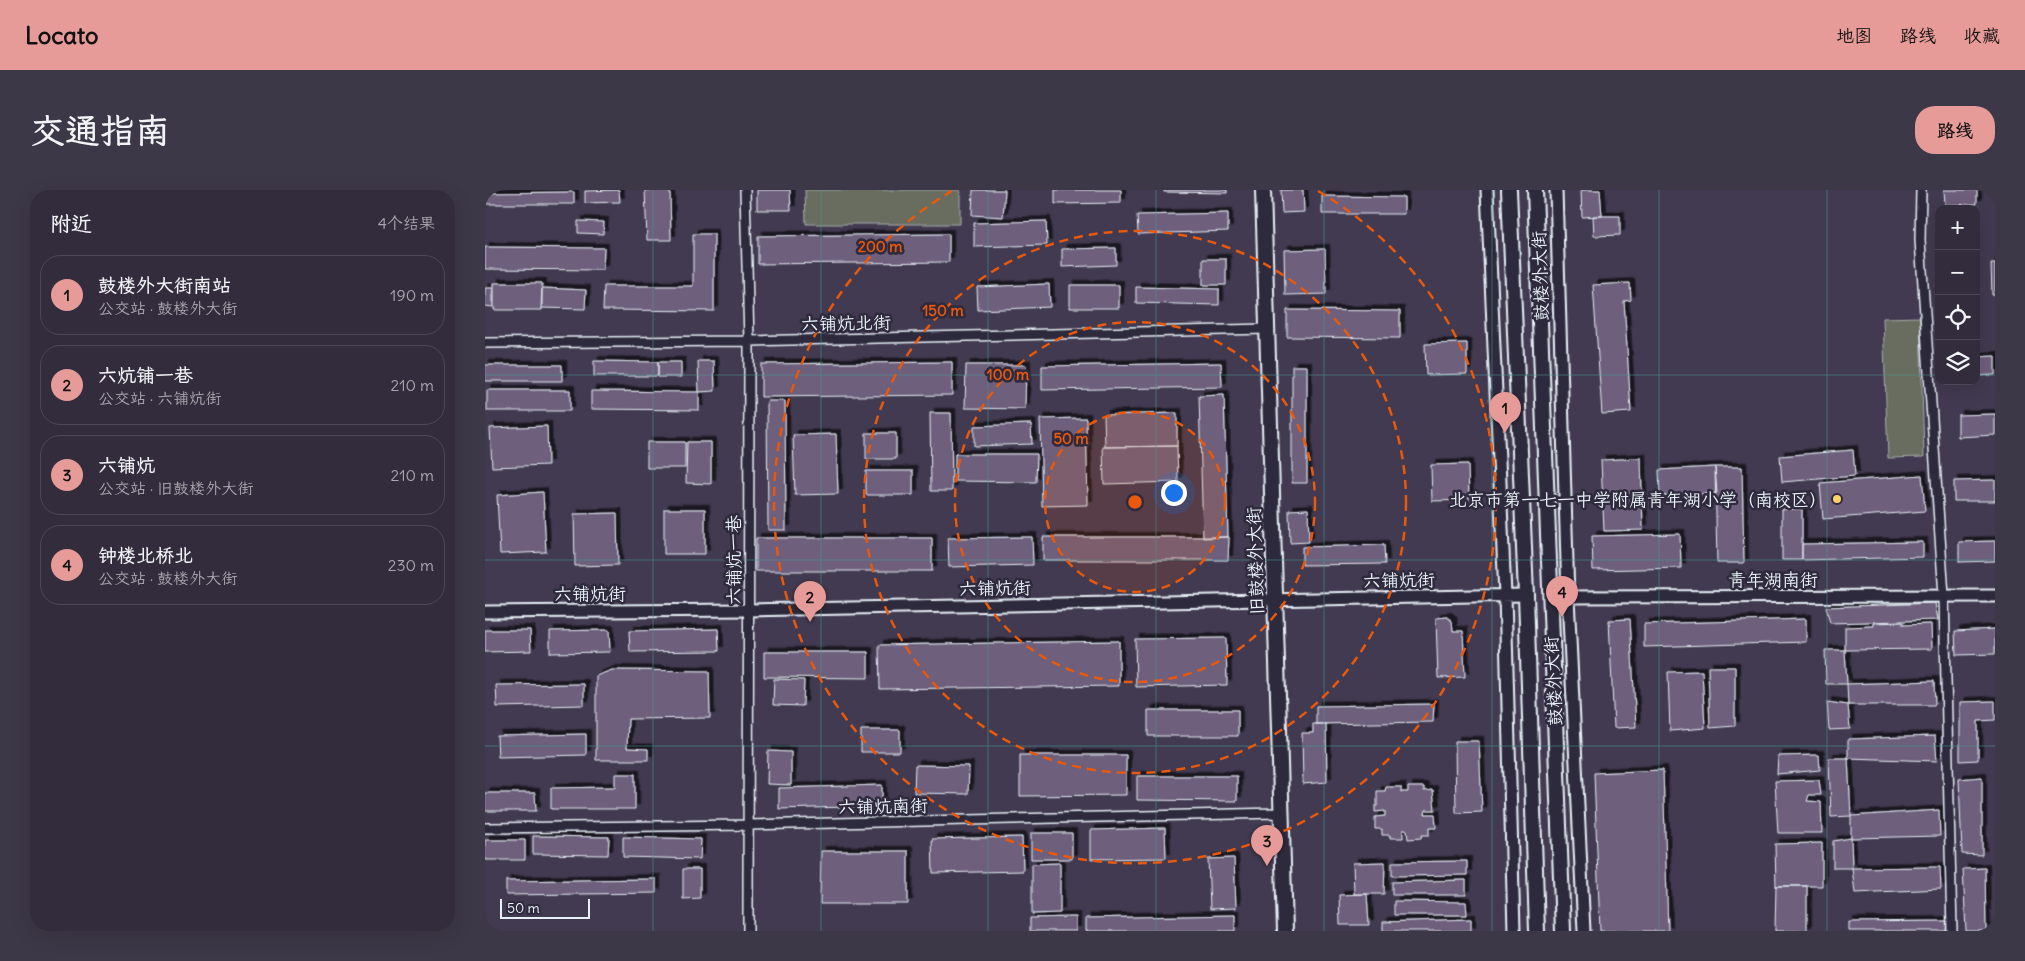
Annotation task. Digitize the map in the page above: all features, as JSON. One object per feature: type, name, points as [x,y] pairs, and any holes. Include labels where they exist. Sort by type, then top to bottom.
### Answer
[{"type":"main road","name":"旧鼓楼外大街","points":[[1263,190],[1285,931]]},
{"type":"main road","name":"鼓楼外大街","points":[[1509,190],[1526,595],[1537,931]]},
{"type":"main road","name":"鼓楼外大街","points":[[1535,190],[1563,931]]},
{"type":"street","name":"六铺炕一巷","points":[[745,190],[749,341],[748,931]]},
{"type":"street","points":[[1487,190],[1505,595],[1514,931]]},
{"type":"street","name":"鼓楼外大街","points":[[1556,190],[1568,596],[1584,931]]},
{"type":"street","points":[[1921,190],[1921,240],[1944,596],[1952,931]]},
{"type":"street","name":"六铺炕北街","points":[[485,343],[749,341],[1267,329]]},
{"type":"street","name":"六铺炕街","points":[[485,612],[749,610],[1526,595]]},
{"type":"street","name":"青年湖南街","points":[[1551,597],[1995,596]]},
{"type":"street","name":"六铺炕南街","points":[[485,828],[749,825],[1281,813]]},
{"type":"green space","points":[[805,190],[960,190],[960,224],[806,224]]},
{"type":"green space","points":[[1920,317],[1924,457],[1888,458],[1883,318]]},
{"type":"building","points":[[619,190],[620,202],[585,203],[585,191]]},
{"type":"building","points":[[645,190],[670,190],[671,240],[647,240]]},
{"type":"building","points":[[757,190],[790,190],[791,210],[757,210]]},
{"type":"building","points":[[973,190],[1005,190],[1003,217],[972,215]]},
{"type":"building","points":[[1055,190],[1121,190],[1121,203],[1055,204]]},
{"type":"building","points":[[1164,190],[1227,190],[1227,193],[1164,192]]},
{"type":"building","points":[[1281,190],[1303,190],[1304,212],[1282,213]]},
{"type":"building","points":[[1581,190],[1600,190],[1602,216],[1582,217]]},
{"type":"building","points":[[1944,190],[1977,190],[1977,204],[1945,205]]},
{"type":"building","points":[[574,192],[574,204],[485,204],[485,193]]},
{"type":"building","points":[[1322,196],[1404,197],[1404,214],[1322,214]]},
{"type":"building","points":[[1228,213],[1228,231],[1138,234],[1137,215]]},
{"type":"building","points":[[1593,216],[1620,216],[1620,235],[1594,236]]},
{"type":"building","points":[[578,221],[604,222],[603,234],[578,233]]},
{"type":"building","points":[[1046,221],[1047,245],[974,247],[974,223]]},
{"type":"building","points":[[693,234],[714,234],[714,311],[603,310],[604,286],[693,286]]},
{"type":"building","points":[[949,234],[949,262],[758,264],[758,236]]},
{"type":"building","points":[[485,247],[604,248],[603,270],[485,269]]},
{"type":"building","points":[[1116,248],[1116,265],[1062,267],[1062,249]]},
{"type":"building","points":[[1325,249],[1326,294],[1285,295],[1284,250]]},
{"type":"building","points":[[1203,259],[1226,259],[1226,285],[1203,285]]},
{"type":"building","points":[[1991,264],[1995,264],[1995,295],[1992,295]]},
{"type":"building","points":[[494,283],[542,283],[542,310],[494,310]]},
{"type":"building","points":[[1630,283],[1631,300],[1624,301],[1631,412],[1602,414],[1593,285]]},
{"type":"building","points":[[1049,284],[1050,307],[978,310],[977,287]]},
{"type":"building","points":[[1070,285],[1119,285],[1119,308],[1070,308]]},
{"type":"building","points":[[1136,287],[1219,289],[1219,305],[1136,303]]},
{"type":"building","points":[[485,288],[493,288],[493,307],[485,306]]},
{"type":"building","points":[[542,288],[586,290],[585,309],[541,308]]},
{"type":"building","points":[[1287,310],[1400,311],[1400,338],[1287,337]]},
{"type":"building","points":[[1467,343],[1467,374],[1426,375],[1425,344]]},
{"type":"building","points":[[1995,356],[1995,375],[1980,376],[1980,357]]},
{"type":"building","points":[[594,361],[658,362],[658,376],[594,376]]},
{"type":"building","points":[[698,361],[714,361],[715,391],[699,392]]},
{"type":"building","points":[[658,362],[681,362],[681,377],[658,377]]},
{"type":"building","points":[[952,362],[952,395],[761,397],[761,364]]},
{"type":"building","points":[[1221,363],[1222,387],[1042,390],[1042,366]]},
{"type":"building","points":[[485,365],[562,365],[562,381],[485,381]]},
{"type":"building","points":[[966,365],[1026,365],[1025,409],[965,408]]},
{"type":"building","points":[[1292,366],[1307,366],[1307,483],[1292,483]]},
{"type":"building","points":[[487,390],[570,390],[570,411],[487,411]]},
{"type":"building","points":[[591,391],[699,392],[699,410],[591,409]]},
{"type":"building","points":[[1224,395],[1228,537],[1203,538],[1199,396]]},
{"type":"building","points":[[767,401],[785,401],[786,530],[768,530]]},
{"type":"building","points":[[930,413],[951,413],[952,491],[931,491]]},
{"type":"building","points":[[1177,413],[1177,446],[1105,447],[1104,415]]},
{"type":"building","points":[[1995,414],[1995,435],[1958,437],[1958,415]]},
{"type":"building","points":[[1086,418],[1088,505],[1042,506],[1040,419]]},
{"type":"building","points":[[1031,424],[1032,444],[974,446],[974,426]]},
{"type":"building","points":[[547,426],[548,465],[492,467],[490,428]]},
{"type":"building","points":[[866,433],[896,433],[896,459],[866,459]]},
{"type":"building","points":[[836,434],[838,494],[795,495],[793,435]]},
{"type":"building","points":[[647,442],[685,442],[685,468],[647,468]]},
{"type":"building","points":[[687,442],[711,442],[711,484],[686,483]]},
{"type":"building","points":[[1177,446],[1178,482],[1104,484],[1103,447]]},
{"type":"building","points":[[1853,450],[1855,476],[1782,482],[1780,456]]},
{"type":"building","points":[[955,454],[1037,454],[1036,482],[955,481]]},
{"type":"building","points":[[1641,458],[1643,530],[1604,531],[1601,460]]},
{"type":"building","points":[[1468,464],[1469,500],[1432,501],[1431,465]]},
{"type":"building","points":[[1715,467],[1717,493],[1660,496],[1659,470]]},
{"type":"building","points":[[1715,467],[1742,467],[1744,563],[1717,563]]},
{"type":"building","points":[[866,471],[913,471],[913,495],[866,495]]},
{"type":"building","points":[[1922,475],[1925,511],[1823,519],[1820,483]]},
{"type":"building","points":[[1995,480],[1995,501],[1954,501],[1954,481]]},
{"type":"building","points":[[543,492],[546,552],[500,554],[497,495]]},
{"type":"building","points":[[664,509],[705,509],[705,554],[664,554]]},
{"type":"building","points":[[1308,509],[1309,542],[1290,543],[1289,510]]},
{"type":"building","points":[[1782,509],[1802,509],[1802,560],[1782,560]]},
{"type":"building","points":[[617,513],[618,565],[575,566],[574,514]]},
{"type":"building","points":[[1680,534],[1681,568],[1593,570],[1592,536]]},
{"type":"building","points":[[1032,537],[1033,565],[949,567],[948,538]]},
{"type":"building","points":[[1043,537],[1229,537],[1228,560],[1043,560]]},
{"type":"building","points":[[756,538],[932,538],[932,571],[756,571]]},
{"type":"building","points":[[1995,541],[1995,561],[1959,562],[1959,542]]},
{"type":"building","points":[[1923,542],[1923,557],[1802,560],[1802,544]]},
{"type":"building","points":[[1384,545],[1385,564],[1302,565],[1302,547]]},
{"type":"building","points":[[1935,603],[1938,620],[1830,623],[1826,607]]},
{"type":"building","points":[[1447,617],[1452,621],[1453,631],[1463,631],[1465,677],[1438,678],[1436,618]]},
{"type":"building","points":[[1630,619],[1636,727],[1614,728],[1609,620]]},
{"type":"building","points":[[1806,619],[1806,642],[1644,647],[1644,624]]},
{"type":"building","points":[[1903,622],[1903,625],[1931,624],[1932,649],[1845,650],[1845,627]]},
{"type":"building","points":[[718,629],[719,651],[630,652],[629,631]]},
{"type":"building","points":[[1995,629],[1995,654],[1956,655],[1955,631]]},
{"type":"building","points":[[485,630],[530,630],[531,651],[485,652]]},
{"type":"building","points":[[609,630],[610,652],[550,653],[550,631]]},
{"type":"building","points":[[1226,638],[1227,685],[1136,687],[1135,639]]},
{"type":"building","points":[[1119,641],[1119,686],[880,689],[879,645]]},
{"type":"building","points":[[1825,650],[1845,650],[1847,684],[1826,684]]},
{"type":"building","points":[[764,652],[868,652],[868,678],[764,677]]},
{"type":"building","points":[[1708,667],[1735,667],[1735,726],[1710,728]]},
{"type":"building","points":[[612,670],[709,671],[710,718],[628,719],[627,748],[648,749],[648,760],[596,760],[596,676]]},
{"type":"building","points":[[1702,671],[1705,728],[1670,731],[1668,672]]},
{"type":"building","points":[[774,679],[804,680],[803,706],[773,705]]},
{"type":"building","points":[[1934,681],[1935,705],[1848,705],[1847,684]]},
{"type":"building","points":[[584,684],[584,705],[497,707],[496,685]]},
{"type":"building","points":[[1995,701],[1995,720],[1978,721],[1978,760],[1960,761],[1960,702]]},
{"type":"building","points":[[1827,702],[1848,705],[1850,729],[1829,730]]},
{"type":"building","points":[[1434,704],[1433,722],[1316,724],[1316,706]]},
{"type":"building","points":[[1148,710],[1238,710],[1238,736],[1148,736]]},
{"type":"building","points":[[1313,724],[1326,724],[1327,782],[1303,784],[1302,733],[1313,733]]},
{"type":"building","points":[[861,730],[900,730],[900,752],[861,752]]},
{"type":"building","points":[[586,734],[586,755],[498,757],[497,736]]},
{"type":"building","points":[[1935,736],[1937,761],[1848,758],[1848,739]]},
{"type":"building","points":[[1455,741],[1479,741],[1482,812],[1456,813]]},
{"type":"building","points":[[768,751],[791,752],[791,785],[767,784]]},
{"type":"building","points":[[1020,755],[1126,755],[1126,795],[1020,796]]},
{"type":"building","points":[[1819,755],[1820,770],[1777,774],[1778,756]]},
{"type":"building","points":[[1829,758],[1848,758],[1851,816],[1831,817]]},
{"type":"building","points":[[915,765],[969,766],[968,794],[914,793]]},
{"type":"building","points":[[1663,770],[1668,931],[1600,931],[1594,773]]},
{"type":"building","points":[[615,774],[635,774],[635,809],[551,809],[551,788],[615,787]]},
{"type":"building","points":[[1137,776],[1237,776],[1237,801],[1137,800]]},
{"type":"building","points":[[1982,777],[1982,855],[1962,854],[1959,779]]},
{"type":"building","points":[[1819,780],[1821,795],[1809,795],[1807,801],[1821,802],[1822,833],[1778,833],[1775,781]]},
{"type":"building","points":[[882,785],[882,806],[779,809],[779,788]]},
{"type":"building","points":[[1386,787],[1401,787],[1401,792],[1408,792],[1408,787],[1424,787],[1424,791],[1433,790],[1435,810],[1426,810],[1425,814],[1435,814],[1436,828],[1429,828],[1429,835],[1422,835],[1421,838],[1408,839],[1407,830],[1403,830],[1403,838],[1390,838],[1390,835],[1382,835],[1382,829],[1375,829],[1375,817],[1385,816],[1385,811],[1375,812],[1375,806],[1377,806],[1377,791],[1385,791]]},
{"type":"building","points":[[485,793],[535,793],[536,811],[485,811]]},
{"type":"building","points":[[1939,810],[1940,836],[1851,838],[1851,816]]},
{"type":"building","points":[[1165,828],[1166,858],[1091,859],[1091,830]]},
{"type":"building","points":[[1031,833],[1072,833],[1072,859],[1031,859]]},
{"type":"building","points":[[533,836],[609,837],[608,855],[533,854]]},
{"type":"building","points":[[623,837],[701,839],[700,859],[623,857]]},
{"type":"building","points":[[1022,837],[1023,871],[933,873],[932,839]]},
{"type":"building","points":[[1851,838],[1852,868],[1833,868],[1833,841]]},
{"type":"building","points":[[485,840],[525,840],[525,860],[485,860]]},
{"type":"building","points":[[1822,843],[1822,886],[1776,886],[1775,844]]},
{"type":"building","points":[[821,851],[908,851],[908,904],[820,904]]},
{"type":"building","points":[[1234,858],[1236,908],[1210,909],[1208,859]]},
{"type":"building","points":[[1467,861],[1467,875],[1392,876],[1392,862]]},
{"type":"building","points":[[1385,862],[1384,894],[1354,894],[1353,863]]},
{"type":"building","points":[[1060,863],[1060,913],[1032,914],[1032,864]]},
{"type":"building","points":[[1940,867],[1941,889],[1855,893],[1852,868]]},
{"type":"building","points":[[1985,868],[1986,931],[1966,931],[1963,869]]},
{"type":"building","points":[[683,869],[700,869],[700,898],[683,899]]},
{"type":"building","points":[[656,879],[656,893],[506,895],[506,881]]},
{"type":"building","points":[[1466,880],[1466,895],[1392,895],[1392,882]]},
{"type":"building","points":[[1776,886],[1807,886],[1807,931],[1775,931]]},
{"type":"building","points":[[1367,894],[1369,925],[1340,925],[1339,895]]},
{"type":"building","points":[[1394,901],[1466,902],[1467,915],[1394,915]]},
{"type":"building","points":[[1235,915],[1235,931],[1086,931],[1086,918]]},
{"type":"building","points":[[1076,917],[1076,931],[1030,931],[1030,918]]},
{"type":"building","points":[[1471,919],[1471,931],[1383,931],[1383,922]]},
{"type":"building","points":[[1947,921],[1946,931],[1849,931],[1849,922]]},
{"type":"place","name":"鼓楼外大街南站","points":[[1505,433]]},
{"type":"place","name":"北京市第一七一中学附属青年湖小学（南校区）","points":[[1837,499]]},
{"type":"place","name":"钟楼北桥北","points":[[1562,617]]},
{"type":"place","name":"六炕铺一巷","points":[[810,622]]},
{"type":"place","name":"六铺炕","points":[[1267,866]]}]
